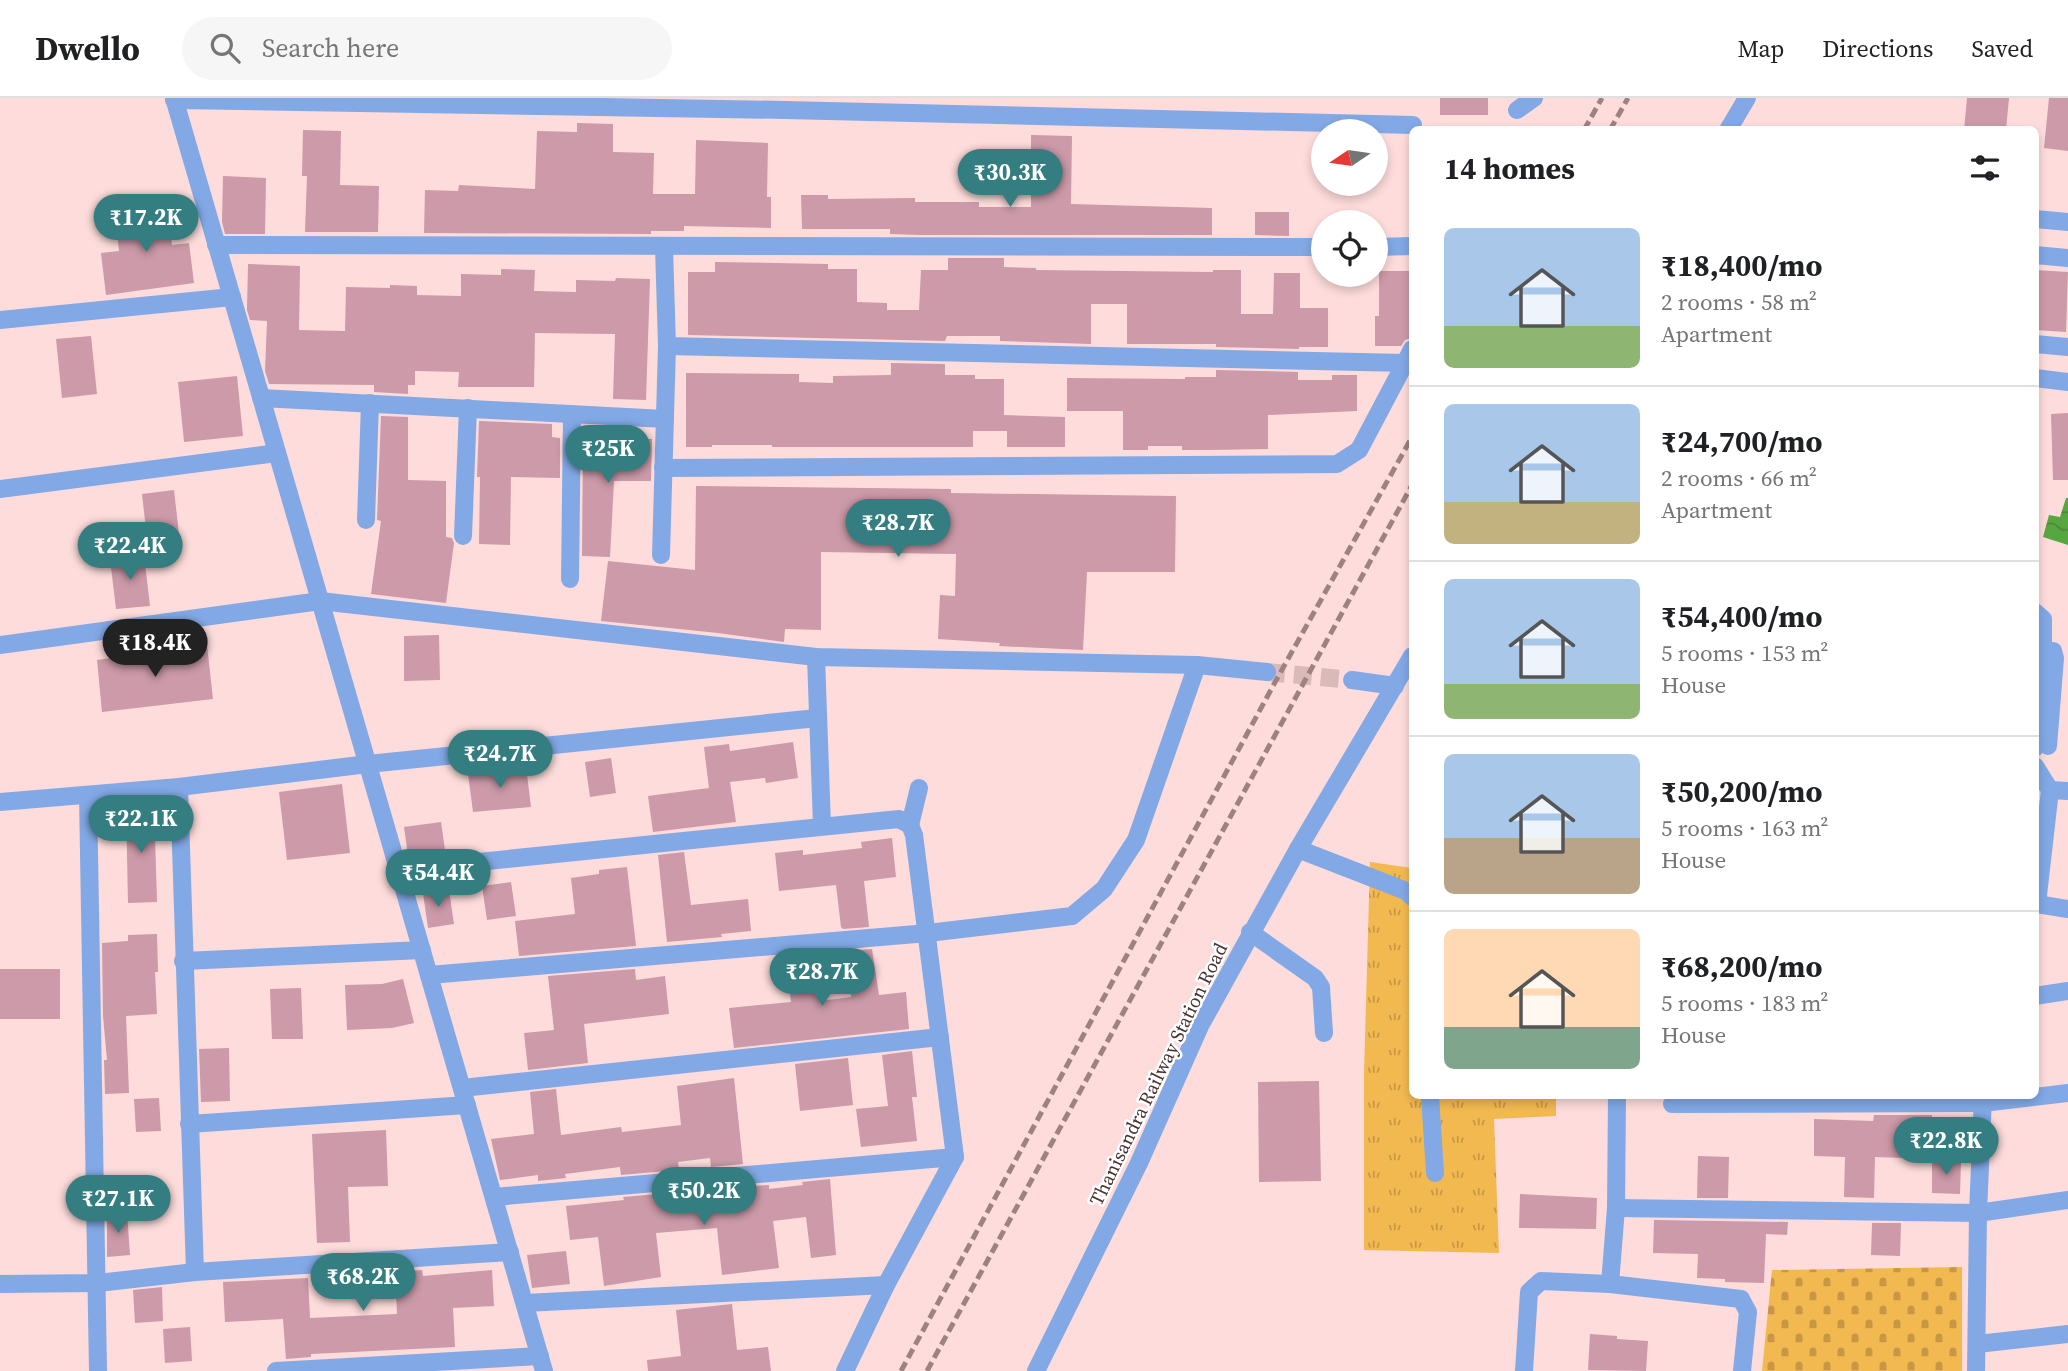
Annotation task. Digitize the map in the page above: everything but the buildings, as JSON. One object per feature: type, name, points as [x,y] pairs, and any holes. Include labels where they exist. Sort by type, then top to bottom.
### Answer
[{"type":"street","points":[[1517,110],[1534,98]]},
{"type":"street","points":[[1730,126],[1747,98]]},
{"type":"street","points":[[276,1371],[542,1364],[174,99],[785,104],[1413,125]]},
{"type":"street","points":[[2039,219],[2068,222]]},
{"type":"street","points":[[216,245],[1311,247]]},
{"type":"street","points":[[1388,247],[1409,246]]},
{"type":"street","points":[[661,555],[667,346],[664,247]]},
{"type":"street","points":[[2039,256],[2068,258]]},
{"type":"street","points":[[0,320],[232,297]]},
{"type":"street","points":[[2039,344],[2068,347]]},
{"type":"street","points":[[663,468],[1336,464],[1359,450],[1409,356],[667,346]]},
{"type":"street","points":[[2039,378],[2068,382]]},
{"type":"street","points":[[261,398],[664,419]]},
{"type":"street","points":[[366,520],[370,403]]},
{"type":"street","points":[[463,536],[468,408]]},
{"type":"street","points":[[570,579],[572,414]]},
{"type":"street","points":[[0,489],[277,453]]},
{"type":"street","points":[[0,645],[320,601],[816,657],[1197,665],[1267,672]]},
{"type":"street","points":[[2039,616],[2043,619],[2040,643],[2042,747]]},
{"type":"street","points":[[816,657],[822,827]]},
{"type":"street","name":"Thanisandra Railway Station Road","points":[[1036,1371],[1139,1163],[1200,1026],[1250,932],[1409,661]]},
{"type":"street","points":[[429,975],[928,933],[1072,916],[1104,889],[1136,840],[1197,665]]},
{"type":"street","points":[[1352,680],[1395,686]]},
{"type":"street","points":[[0,802],[179,787],[368,764],[817,718]]},
{"type":"street","points":[[2039,770],[2059,791],[2039,894]]},
{"type":"street","points":[[179,787],[195,1272]]},
{"type":"street","points":[[845,1371],[886,1285],[955,1157],[928,933],[914,835],[910,825],[919,788]]},
{"type":"street","points":[[88,795],[98,1371]]},
{"type":"street","points":[[398,870],[899,819],[910,825]]},
{"type":"street","points":[[1298,849],[1409,894]]},
{"type":"street","points":[[2039,904],[2068,909]]},
{"type":"street","points":[[1250,932],[1315,978],[1321,986],[1324,1034]]},
{"type":"street","points":[[183,961],[422,950]]},
{"type":"street","points":[[2039,995],[2068,991]]},
{"type":"street","points":[[189,1124],[465,1097],[940,1037]]},
{"type":"street","points":[[2039,1095],[2068,1093]]},
{"type":"street","points":[[1430,1099],[1435,1173]]},
{"type":"street","points":[[1610,1284],[1616,1208],[1617,1099]]},
{"type":"street","points":[[1672,1104],[1983,1099],[1976,1371]]},
{"type":"street","points":[[494,1197],[955,1157]]},
{"type":"street","points":[[1616,1208],[1978,1213],[2068,1200]]},
{"type":"street","points":[[0,1284],[97,1283],[195,1272],[510,1252]]},
{"type":"street","points":[[1524,1371],[1529,1292],[1541,1281],[1610,1284],[1741,1299],[1748,1312],[1742,1371]]},
{"type":"street","points":[[525,1303],[886,1285]]},
{"type":"street","points":[[1977,1345],[2068,1334]]},
{"type":"green space","points":[[1370,862],[1409,868],[1409,1099],[1556,1099],[1556,1116],[1494,1119],[1499,1253],[1364,1250],[1364,1073]]},
{"type":"green space","points":[[1962,1267],[1962,1371],[1762,1371],[1772,1270]]},
{"type":"water","points":[[2066,498],[2068,545],[2043,537],[2049,515],[2060,517]]},
{"type":"tunnel","points":[[1267,672],[1352,680]]},
{"type":"railway","points":[[1586,126],[1602,98]]},
{"type":"railway","points":[[1612,126],[1628,98]]},
{"type":"railway","points":[[901,1371],[1279,675],[1409,442]]},
{"type":"railway","points":[[927,1371],[1409,490]]}]
